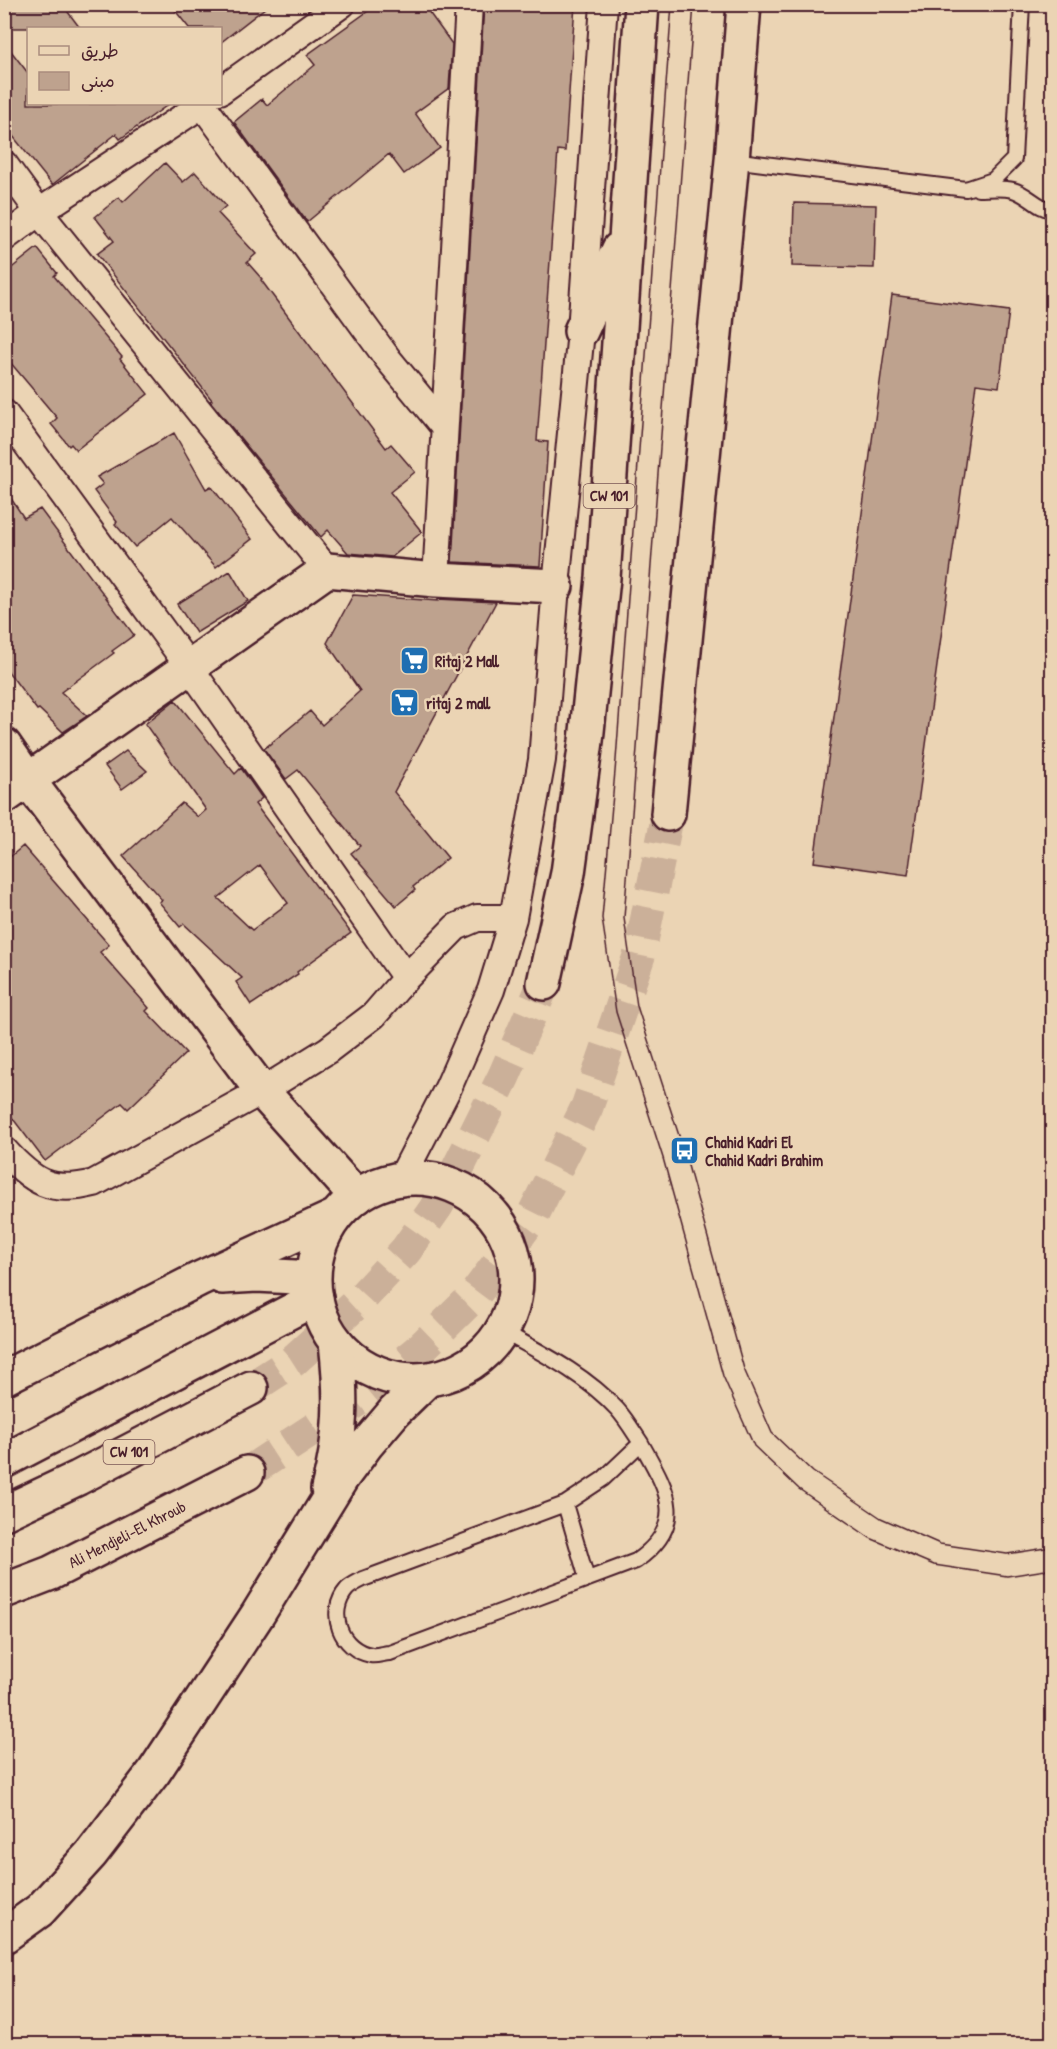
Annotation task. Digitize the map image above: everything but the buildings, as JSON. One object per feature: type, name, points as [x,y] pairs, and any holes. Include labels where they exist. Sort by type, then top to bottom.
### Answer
[{"type":"main road","name":"CW 101","points":[[544,983],[568,873],[586,741],[603,578],[642,4]]},
{"type":"main road","points":[[668,813],[732,160],[744,4]]},
{"type":"main road","points":[[581,331],[627,231]]},
{"type":"main road","points":[[16,789],[327,570],[436,580],[556,586]]},
{"type":"main road","points":[[4,745],[16,789],[262,1091],[347,1207]]},
{"type":"main road","points":[[4,1378],[347,1207],[378,1185],[401,1179],[434,1179],[464,1190],[490,1210],[508,1238],[516,1269],[514,1301],[502,1331],[482,1355],[456,1372],[426,1380],[392,1378],[361,1365],[336,1342],[323,1322],[315,1288],[317,1256],[325,1235],[347,1207]]},
{"type":"main road","points":[[200,1280],[257,1275],[315,1288]]},
{"type":"main road","points":[[4,1461],[315,1288]]},
{"type":"main road","points":[[319,1516],[331,1479],[340,1431],[341,1401],[336,1342]]},
{"type":"main road","points":[[4,1936],[40,1910],[91,1854],[154,1772],[258,1614],[341,1479],[395,1411],[426,1380]]},
{"type":"main road","name":"CW 101","points":[[4,1513],[78,1478],[251,1388]]},
{"type":"main road","name":"Ali Mendjeli-El Khroub","points":[[4,1592],[51,1573],[247,1473]]},
{"type":"street","points":[[222,90],[342,4]]},
{"type":"street","points":[[436,580],[469,4]]},
{"type":"street","points":[[401,1179],[448,1088],[491,990],[513,918],[542,760],[556,586],[581,331],[604,4]]},
{"type":"street","points":[[4,238],[39,212],[201,105]]},
{"type":"street","points":[[204,105],[387,359],[444,427]]},
{"type":"street","points":[[4,164],[39,212],[327,570]]},
{"type":"street","points":[[4,413],[190,668],[406,978]]},
{"type":"street","points":[[4,1150],[24,1172],[40,1182],[57,1187],[76,1188],[94,1183],[262,1091],[328,1050],[374,1015],[406,978],[456,927],[477,918],[513,918]]},
{"type":"lane","points":[[966,189],[993,180],[1014,159],[1022,4]]},
{"type":"lane","points":[[732,160],[966,189],[1012,190],[1031,198],[1044,209],[1053,210]]},
{"type":"lane","points":[[502,1331],[580,1377],[618,1410],[640,1443],[665,1487],[668,1504],[664,1529],[650,1551],[636,1561],[390,1653],[373,1655],[356,1650],[343,1638],[337,1621],[339,1604],[347,1588],[363,1579],[566,1504],[603,1479],[640,1443]]},
{"type":"lane","points":[[566,1504],[587,1579]]},
{"type":"tunnel","points":[[247,1473],[355,1402],[421,1348],[473,1297],[531,1219],[587,1107],[639,956],[668,814]]},
{"type":"tunnel","points":[[251,1388],[293,1361],[359,1301],[406,1250],[437,1206],[458,1168],[504,1076],[544,983]]},
{"type":"tram line","points":[[672,4],[616,760],[602,918],[616,1012],[663,1158],[723,1376],[754,1446],[799,1489],[870,1538],[934,1565],[1007,1576],[1052,1569]]},
{"type":"tram line","points":[[694,4],[624,918],[637,1006],[684,1151],[744,1369],[772,1433],[813,1472],[881,1518],[940,1544],[1007,1554],[1052,1547]]},
{"type":"place","name":"Ritaj 2 Mall","points":[[414,661]]},
{"type":"place","name":"ritaj 2 mall","points":[[405,703]]},
{"type":"place","name":"Chahid Kadri El Chahid Kadri Brahim","points":[[684,1151]]}]
